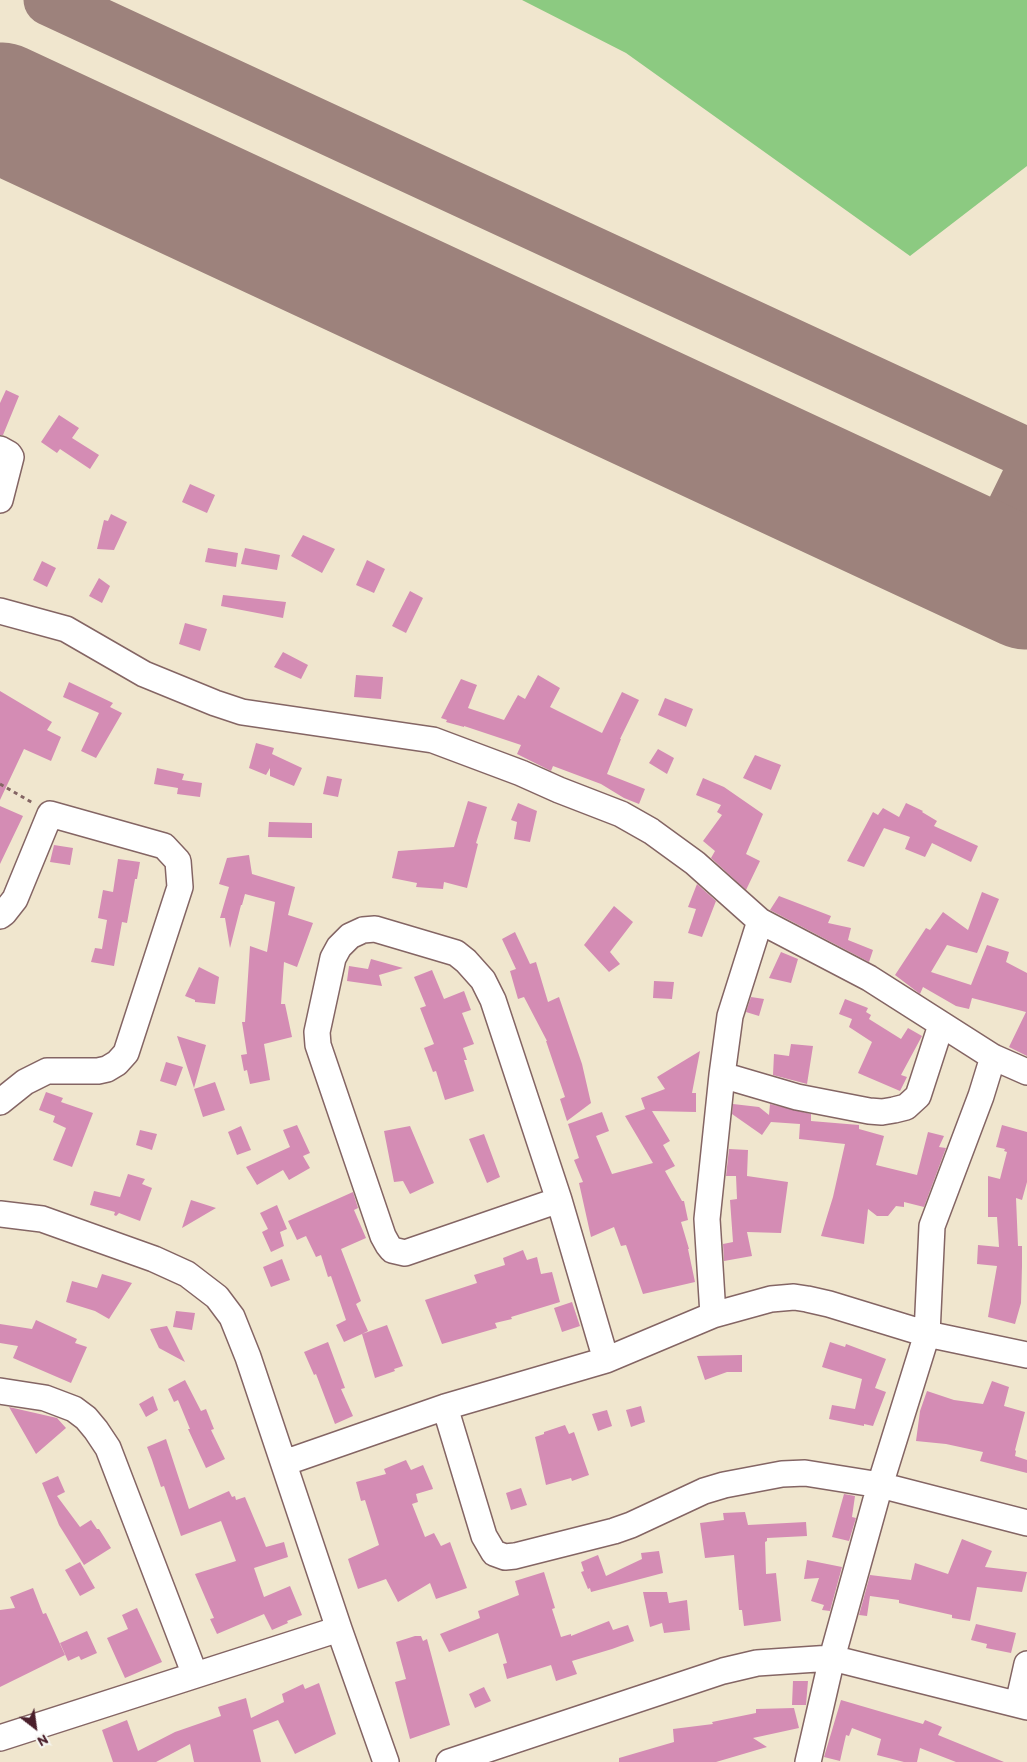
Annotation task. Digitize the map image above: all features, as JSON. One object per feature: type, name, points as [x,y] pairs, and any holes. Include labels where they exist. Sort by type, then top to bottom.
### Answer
[{"type":"street","points":[[0,449],[11,457],[0,500]]},
{"type":"street","points":[[0,611],[66,630],[144,674],[215,704],[242,712],[433,740],[521,773],[567,794],[621,814],[651,831],[695,863],[760,921],[868,978],[993,1058],[1027,1072]]},
{"type":"street","points":[[0,916],[14,899],[50,814],[164,846],[178,861],[180,887],[126,1053],[107,1069],[98,1071],[47,1071],[25,1082],[0,1102]]},
{"type":"street","points":[[713,1315],[707,1219],[722,1075],[730,1016],[760,921]]},
{"type":"street","points":[[559,1200],[405,1254],[392,1250],[388,1246],[376,1218],[318,1045],[317,1032],[333,958],[339,947],[350,936],[363,930],[375,930],[456,953],[476,971],[493,1000],[559,1200],[606,1360]]},
{"type":"street","points":[[722,1075],[797,1097],[869,1111],[882,1112],[894,1110],[906,1107],[918,1096],[941,1025]]},
{"type":"street","points":[[808,1762],[832,1658],[880,1485],[926,1334],[932,1226],[981,1096],[993,1058]]},
{"type":"street","points":[[0,1214],[42,1219],[154,1259],[187,1274],[217,1297],[232,1317],[248,1357],[339,1629],[386,1762]]},
{"type":"street","points":[[284,1464],[445,1407],[606,1360],[713,1315],[771,1299],[794,1297],[829,1304],[926,1334],[1027,1355]]},
{"type":"street","points":[[0,1392],[46,1398],[74,1409],[86,1418],[104,1442],[108,1448],[195,1674]]},
{"type":"street","points":[[445,1407],[484,1536],[494,1553],[505,1557],[614,1531],[704,1491],[747,1480],[782,1474],[805,1473],[880,1485],[1027,1523]]},
{"type":"street","points":[[0,1738],[339,1629]]},
{"type":"street","points":[[449,1762],[723,1671],[758,1663],[832,1658],[1022,1705],[1027,1664]]},
{"type":"path","points":[[0,784],[50,814]]},
{"type":"green space","points":[[522,0],[1027,0],[1027,166],[910,256],[626,53]]},
{"type":"building","points":[[6,390],[19,396],[3,435],[0,435],[0,403]]},
{"type":"building","points":[[59,415],[79,428],[72,438],[99,455],[90,469],[60,449],[57,453],[41,442]]},
{"type":"building","points":[[190,484],[215,495],[207,513],[182,502]]},
{"type":"building","points":[[111,514],[127,522],[114,550],[97,549],[104,520],[108,521]]},
{"type":"building","points":[[303,535],[335,549],[322,573],[291,556]]},
{"type":"building","points":[[208,548],[238,553],[236,567],[205,562]]},
{"type":"building","points":[[245,548],[280,555],[277,570],[241,564]]},
{"type":"building","points":[[367,560],[385,569],[374,593],[356,585]]},
{"type":"building","points":[[42,561],[56,568],[47,587],[33,580]]},
{"type":"building","points":[[99,578],[110,586],[102,603],[89,596]]},
{"type":"building","points":[[410,591],[423,598],[406,633],[392,626]]},
{"type":"building","points":[[223,595],[286,602],[283,618],[221,606]]},
{"type":"building","points":[[185,623],[207,629],[200,651],[179,644]]},
{"type":"building","points":[[283,652],[308,665],[301,679],[274,667]]},
{"type":"building","points":[[356,675],[383,677],[381,699],[354,697]]},
{"type":"building","points":[[538,675],[560,688],[550,707],[602,733],[622,692],[639,700],[620,739],[607,774],[645,789],[639,804],[624,798],[601,784],[553,766],[551,771],[517,754],[521,745],[446,722],[447,720],[441,718],[461,679],[477,685],[468,708],[504,720],[518,695],[525,699]]},
{"type":"building","points":[[69,682],[113,703],[110,707],[122,713],[96,758],[81,751],[99,713],[63,697]]},
{"type":"building","points":[[0,691],[52,722],[47,730],[61,737],[51,761],[24,749],[0,800]]},
{"type":"building","points":[[665,698],[693,709],[686,727],[658,715]]},
{"type":"building","points":[[256,743],[274,748],[272,754],[302,768],[294,786],[270,776],[270,768],[266,775],[249,768]]},
{"type":"building","points":[[658,749],[674,758],[667,774],[649,763]]},
{"type":"building","points":[[755,755],[781,765],[771,790],[743,778]]},
{"type":"building","points":[[157,768],[184,774],[182,780],[202,783],[200,797],[177,794],[178,788],[154,784]]},
{"type":"building","points":[[327,776],[342,779],[338,797],[323,794]]},
{"type":"building","points":[[703,778],[724,787],[763,814],[746,854],[760,861],[746,890],[711,858],[715,851],[703,841],[722,815],[717,812],[721,805],[696,795]]},
{"type":"building","points":[[468,801],[487,807],[476,843],[478,844],[467,888],[444,882],[443,889],[416,887],[417,883],[392,878],[398,851],[454,847]]},
{"type":"building","points":[[518,803],[537,811],[530,842],[514,839],[517,822],[511,820]]},
{"type":"building","points":[[906,803],[923,811],[937,821],[934,826],[978,846],[971,862],[932,843],[925,857],[905,849],[910,837],[884,828],[864,867],[847,861],[873,812],[878,815],[883,808],[899,817]]},
{"type":"building","points":[[0,806],[23,816],[0,864]]},
{"type":"building","points":[[269,822],[312,823],[312,838],[268,837]]},
{"type":"building","points":[[54,845],[73,848],[70,865],[50,862]]},
{"type":"building","points":[[249,855],[252,874],[295,887],[288,915],[313,923],[297,967],[284,962],[281,1004],[285,1004],[292,1037],[264,1044],[270,1080],[250,1084],[247,1070],[244,1071],[241,1055],[247,1054],[242,1022],[245,1022],[250,946],[267,952],[275,902],[245,894],[230,948],[225,918],[220,918],[229,887],[219,884],[227,858]]},
{"type":"building","points":[[118,859],[140,862],[127,923],[122,922],[114,966],[91,962],[95,948],[102,949],[107,920],[98,918],[103,890],[113,892]]},
{"type":"building","points":[[697,884],[716,901],[702,937],[688,933],[696,909],[688,907]]},
{"type":"building","points":[[982,892],[999,899],[977,953],[947,945],[931,972],[971,985],[987,945],[1009,952],[1006,962],[1027,973],[1027,1056],[1009,1047],[1026,1012],[972,998],[969,1009],[956,1006],[923,987],[920,994],[895,975],[926,928],[930,930],[943,912],[968,930]]},
{"type":"building","points":[[779,896],[831,916],[828,923],[851,928],[848,940],[873,950],[869,962],[770,910]]},
{"type":"building","points":[[614,906],[633,922],[610,952],[620,964],[609,972],[584,945]]},
{"type":"building","points":[[515,932],[530,964],[536,962],[548,1002],[559,997],[582,1064],[591,1103],[567,1121],[560,1099],[565,1097],[547,1041],[524,997],[518,999],[510,971],[516,969],[502,939]]},
{"type":"building","points":[[781,952],[798,959],[791,983],[769,978]]},
{"type":"building","points":[[371,959],[403,968],[379,975],[382,986],[347,981],[349,966],[368,969]]},
{"type":"building","points":[[199,967],[219,977],[215,1004],[195,1002],[195,1000],[185,996]]},
{"type":"building","points":[[432,970],[444,999],[464,991],[471,1010],[462,1013],[474,1044],[463,1048],[467,1060],[464,1060],[474,1091],[445,1100],[436,1071],[433,1072],[424,1048],[434,1044],[420,1008],[426,1006],[414,977]]},
{"type":"building","points":[[654,981],[674,982],[672,999],[653,998]]},
{"type":"building","points":[[751,997],[764,999],[759,1016],[746,1012]]},
{"type":"building","points":[[845,999],[868,1008],[866,1012],[871,1015],[869,1019],[901,1039],[908,1028],[922,1036],[901,1075],[907,1077],[900,1091],[858,1073],[872,1042],[849,1027],[852,1019],[839,1014]]},
{"type":"building","points":[[177,1036],[206,1045],[194,1088]]},
{"type":"building","points":[[791,1044],[813,1046],[807,1084],[773,1075],[774,1054],[789,1056]]},
{"type":"building","points":[[700,1051],[692,1093],[696,1093],[696,1112],[652,1111],[670,1141],[663,1145],[675,1166],[665,1171],[682,1201],[684,1201],[688,1220],[681,1222],[689,1249],[695,1282],[643,1294],[626,1245],[621,1246],[614,1227],[591,1237],[579,1183],[583,1182],[574,1160],[579,1158],[568,1124],[602,1112],[609,1131],[596,1136],[612,1174],[653,1163],[625,1116],[645,1109],[641,1098],[665,1089],[657,1077]]},
{"type":"building","points":[[166,1062],[183,1067],[176,1086],[160,1081]]},
{"type":"building","points":[[215,1082],[225,1110],[203,1117],[194,1089]]},
{"type":"building","points":[[46,1092],[63,1098],[61,1102],[93,1113],[72,1167],[53,1160],[66,1128],[53,1122],[55,1116],[39,1110]]},
{"type":"building","points":[[733,1104],[759,1107],[769,1115],[770,1104],[811,1114],[811,1121],[859,1125],[859,1129],[884,1136],[876,1165],[917,1175],[928,1132],[944,1136],[939,1147],[946,1148],[924,1207],[904,1202],[904,1207],[896,1206],[888,1216],[877,1216],[868,1209],[864,1244],[821,1236],[833,1197],[845,1144],[799,1139],[800,1124],[771,1122],[762,1135],[732,1114]]},
{"type":"building","points":[[297,1125],[310,1153],[303,1156],[310,1168],[289,1180],[283,1170],[257,1185],[246,1167],[290,1147],[283,1130]]},
{"type":"building","points":[[1002,1125],[1027,1132],[1027,1182],[1022,1200],[1016,1198],[1018,1246],[1022,1246],[1022,1266],[1021,1303],[1015,1324],[988,1317],[997,1266],[977,1264],[978,1245],[999,1247],[997,1217],[988,1217],[988,1176],[1000,1179],[1007,1152],[1004,1151],[1005,1149],[996,1147]]},
{"type":"building","points":[[241,1126],[251,1150],[237,1155],[228,1132]]},
{"type":"building","points":[[410,1126],[434,1183],[410,1194],[403,1181],[394,1182],[384,1131]]},
{"type":"building","points":[[140,1130],[157,1134],[152,1150],[136,1145]]},
{"type":"building","points":[[484,1134],[500,1177],[487,1183],[469,1139]]},
{"type":"building","points":[[729,1149],[748,1150],[747,1176],[788,1182],[781,1233],[747,1232],[752,1256],[724,1261],[723,1244],[733,1242],[730,1200],[737,1199],[736,1176],[726,1176]]},
{"type":"building","points":[[128,1174],[145,1179],[142,1184],[152,1188],[140,1221],[119,1213],[116,1216],[114,1215],[115,1212],[90,1205],[94,1191],[120,1197]]},
{"type":"building","points":[[353,1192],[358,1208],[354,1210],[366,1238],[341,1249],[361,1301],[356,1304],[368,1331],[344,1342],[336,1325],[346,1320],[331,1276],[328,1277],[321,1255],[316,1257],[306,1236],[297,1240],[288,1221]]},
{"type":"building","points":[[191,1200],[216,1208],[182,1228],[188,1209]]},
{"type":"building","points":[[277,1205],[287,1229],[280,1232],[284,1246],[271,1252],[262,1232],[268,1229],[260,1213]]},
{"type":"building","points":[[523,1250],[527,1260],[537,1257],[541,1274],[552,1272],[560,1302],[495,1323],[497,1328],[442,1344],[425,1300],[477,1283],[474,1275],[505,1265],[503,1258]]},
{"type":"building","points":[[282,1259],[290,1280],[271,1287],[263,1267]]},
{"type":"building","points":[[102,1274],[132,1283],[109,1319],[95,1311],[66,1302],[72,1281],[97,1288]]},
{"type":"building","points":[[572,1302],[580,1326],[562,1332],[554,1308]]},
{"type":"building","points":[[176,1311],[195,1313],[192,1330],[173,1327]]},
{"type":"building","points":[[36,1320],[77,1339],[75,1343],[87,1347],[71,1383],[13,1358],[18,1346],[0,1343],[0,1324],[32,1329]]},
{"type":"building","points":[[387,1325],[403,1366],[375,1378],[362,1334]]},
{"type":"building","points":[[167,1326],[185,1362],[159,1348],[150,1329]]},
{"type":"building","points":[[328,1342],[345,1388],[341,1389],[353,1416],[335,1424],[316,1374],[314,1375],[304,1352]]},
{"type":"building","points":[[830,1342],[845,1347],[846,1344],[886,1359],[875,1388],[886,1392],[873,1426],[829,1419],[832,1405],[855,1409],[862,1379],[822,1367]]},
{"type":"building","points":[[742,1355],[742,1372],[727,1372],[705,1380],[697,1356]]},
{"type":"building","points":[[185,1380],[201,1411],[206,1409],[214,1429],[211,1430],[225,1459],[206,1468],[188,1429],[190,1429],[178,1400],[174,1402],[168,1389]]},
{"type":"building","points":[[992,1381],[1009,1387],[1004,1406],[1025,1412],[1015,1456],[1027,1460],[1027,1473],[980,1461],[983,1452],[946,1444],[916,1441],[920,1411],[927,1391],[954,1400],[983,1404]]},
{"type":"building","points":[[153,1396],[158,1410],[146,1417],[139,1404]]},
{"type":"building","points":[[641,1406],[645,1422],[631,1427],[626,1410]]},
{"type":"building","points":[[9,1407],[57,1418],[66,1428],[36,1454]]},
{"type":"building","points":[[607,1410],[612,1426],[598,1431],[592,1414]]},
{"type":"building","points":[[565,1425],[569,1434],[574,1432],[589,1475],[572,1481],[571,1478],[546,1485],[535,1437]]},
{"type":"building","points":[[166,1439],[189,1509],[229,1491],[232,1497],[235,1496],[236,1500],[245,1497],[266,1547],[284,1542],[288,1557],[254,1568],[264,1597],[290,1586],[302,1615],[272,1630],[264,1614],[217,1634],[210,1619],[214,1618],[195,1574],[236,1561],[221,1521],[181,1536],[164,1486],[161,1487],[147,1447]]},
{"type":"building","points":[[406,1460],[411,1470],[423,1465],[433,1489],[416,1494],[418,1502],[412,1504],[425,1537],[434,1533],[441,1546],[450,1542],[467,1588],[436,1599],[430,1583],[398,1602],[386,1579],[358,1589],[348,1559],[379,1545],[365,1500],[361,1501],[356,1482],[386,1474],[384,1469]]},
{"type":"building","points":[[58,1476],[65,1492],[57,1496],[80,1527],[91,1520],[111,1548],[84,1565],[59,1525],[42,1483]]},
{"type":"building","points":[[521,1488],[527,1505],[511,1510],[506,1493]]},
{"type":"building","points":[[844,1494],[855,1496],[852,1517],[856,1518],[849,1541],[832,1537]]},
{"type":"building","points":[[745,1512],[748,1525],[806,1522],[807,1536],[767,1538],[765,1542],[766,1574],[776,1573],[781,1621],[744,1626],[742,1610],[739,1610],[734,1555],[705,1558],[700,1523],[724,1520],[723,1513]]},
{"type":"building","points":[[962,1539],[992,1551],[985,1567],[1027,1572],[1022,1592],[977,1587],[970,1621],[952,1618],[952,1615],[899,1603],[899,1600],[870,1596],[867,1616],[859,1615],[870,1575],[911,1580],[915,1563],[948,1574]]},
{"type":"building","points":[[659,1551],[663,1573],[591,1592],[581,1572],[584,1571],[581,1562],[598,1555],[606,1576],[642,1559],[641,1553]]},
{"type":"building","points":[[807,1560],[842,1567],[830,1611],[822,1610],[824,1605],[811,1601],[819,1578],[804,1579]]},
{"type":"building","points":[[80,1562],[95,1588],[80,1596],[65,1570]]},
{"type":"building","points":[[544,1572],[555,1608],[552,1609],[561,1637],[571,1634],[571,1636],[609,1621],[613,1630],[628,1625],[634,1641],[572,1661],[577,1674],[556,1681],[551,1665],[507,1679],[503,1664],[507,1663],[498,1633],[449,1652],[440,1634],[480,1618],[478,1611],[519,1595],[515,1581]]},
{"type":"building","points":[[33,1588],[43,1614],[46,1613],[65,1655],[0,1687],[0,1610],[15,1608],[10,1597]]},
{"type":"building","points":[[643,1592],[667,1592],[669,1603],[687,1600],[690,1630],[664,1633],[662,1623],[650,1627]]},
{"type":"building","points":[[137,1608],[162,1662],[125,1678],[107,1638],[128,1629],[122,1615]]},
{"type":"building","points":[[976,1624],[1016,1633],[1011,1653],[986,1648],[987,1644],[971,1640]]},
{"type":"building","points":[[87,1631],[97,1653],[81,1660],[79,1656],[68,1661],[60,1643]]},
{"type":"building","points":[[421,1636],[423,1641],[427,1639],[450,1725],[410,1739],[395,1682],[406,1679],[396,1642]]},
{"type":"building","points":[[793,1681],[808,1681],[806,1705],[792,1705]]},
{"type":"building","points":[[319,1683],[336,1734],[295,1754],[278,1720],[253,1730],[261,1762],[194,1762],[190,1744],[156,1762],[113,1762],[102,1730],[127,1720],[138,1751],[175,1732],[221,1716],[218,1707],[246,1698],[251,1718],[284,1702],[282,1694],[303,1684],[305,1689]]},
{"type":"building","points":[[484,1687],[491,1701],[475,1708],[469,1694]]},
{"type":"building","points":[[841,1700],[923,1724],[925,1720],[942,1727],[938,1735],[1004,1762],[956,1762],[920,1748],[917,1762],[904,1762],[877,1755],[881,1739],[852,1728],[849,1736],[846,1735],[840,1761],[824,1757]]},
{"type":"building","points":[[794,1708],[799,1728],[753,1738],[767,1747],[716,1762],[619,1762],[619,1758],[674,1742],[673,1729],[713,1724],[712,1722],[756,1713],[756,1709]]},
{"type":"taxiway","points":[[49,0],[1027,453]]},
{"type":"taxiway","points":[[980,563],[987,561],[1027,479]]},
{"type":"runway","points":[[0,107],[1027,585]]}]
